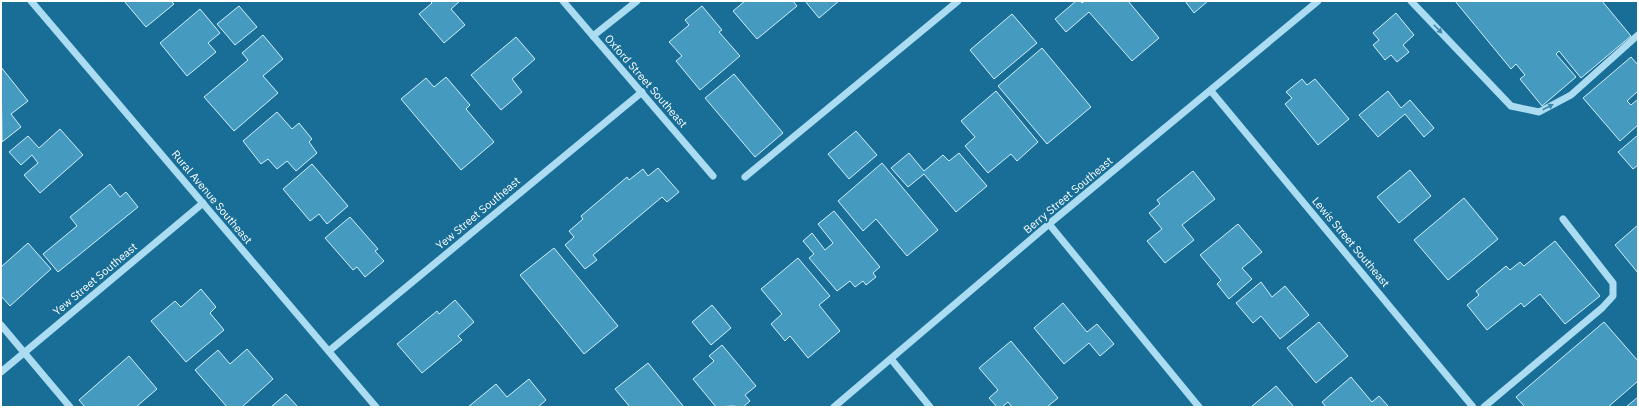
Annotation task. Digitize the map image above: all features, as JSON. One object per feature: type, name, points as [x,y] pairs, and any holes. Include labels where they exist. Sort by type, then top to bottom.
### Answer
[{"type":"street","name":"Rural Avenue Southeast","points":[[31,1],[376,407]]},
{"type":"street","name":"Oxford Street Southeast","points":[[563,1],[713,176]]},
{"type":"street","points":[[593,36],[636,1]]},
{"type":"street","points":[[745,177],[958,1]]},
{"type":"street","name":"Berry Street Southeast","points":[[834,407],[1049,224],[1318,1]]},
{"type":"street","points":[[1411,1],[1511,106],[1539,112],[1571,96],[1638,35]]},
{"type":"street","name":"Lewis Street Southeast","points":[[1211,91],[1473,407]]},
{"type":"street","name":"Yew Street Southeast","points":[[328,351],[642,92]]},
{"type":"street","name":"Yew Street Southeast","points":[[1,372],[203,203]]},
{"type":"street","points":[[1484,407],[1602,308],[1613,296],[1613,283],[1563,219]]},
{"type":"street","points":[[1049,224],[1199,407]]},
{"type":"street","points":[[1,325],[70,407]]},
{"type":"street","points":[[891,360],[930,407]]},
{"type":"building","points":[[124,1],[171,1],[174,4],[146,27]]},
{"type":"building","points":[[430,1],[460,1],[451,9],[465,25],[444,43],[419,14],[432,3]]},
{"type":"building","points":[[745,1],[793,1],[797,6],[757,39],[733,11]]},
{"type":"building","points":[[805,1],[839,1],[819,18]]},
{"type":"building","points":[[1076,1],[1080,1],[1082,3],[1085,1],[1128,1],[1159,38],[1132,61],[1089,12],[1066,32],[1055,19]]},
{"type":"building","points":[[1185,1],[1208,1],[1194,13]]},
{"type":"building","points":[[1455,1],[1602,1],[1631,36],[1581,78],[1559,51],[1556,54],[1576,77],[1542,106],[1520,79],[1525,75],[1516,64],[1511,69]]},
{"type":"building","points":[[239,6],[257,27],[235,45],[217,24]]},
{"type":"building","points":[[702,6],[722,30],[719,32],[740,56],[700,90],[676,61],[682,56],[669,42],[689,25],[685,20]]},
{"type":"building","points":[[200,9],[220,33],[208,43],[216,52],[187,76],[160,43]]},
{"type":"building","points":[[1396,13],[1414,35],[1403,45],[1409,52],[1397,62],[1391,55],[1385,60],[1373,45],[1379,40],[1373,33]]},
{"type":"building","points":[[1012,14],[1037,43],[994,79],[970,50]]},
{"type":"building","points":[[263,35],[283,59],[263,76],[278,93],[234,131],[204,97],[248,60],[242,53]]},
{"type":"building","points":[[516,37],[535,59],[512,79],[522,92],[501,110],[471,75]]},
{"type":"building","points":[[1042,48],[1091,107],[1047,144],[998,86]]},
{"type":"building","points":[[1631,57],[1638,65],[1638,91],[1627,101],[1631,105],[1638,99],[1638,125],[1620,141],[1583,98]]},
{"type":"building","points":[[1,67],[28,101],[11,114],[21,127],[2,142]]},
{"type":"building","points":[[734,74],[783,133],[755,157],[705,98]]},
{"type":"building","points":[[446,77],[470,105],[466,109],[494,142],[461,170],[401,99],[426,78],[434,87]]},
{"type":"building","points":[[1302,79],[1307,85],[1315,79],[1349,119],[1318,145],[1285,104],[1292,98],[1286,92]]},
{"type":"building","points":[[996,91],[1038,142],[1017,161],[1011,154],[988,173],[965,146],[975,137],[961,121]]},
{"type":"building","points":[[1388,91],[1401,108],[1410,100],[1434,128],[1424,137],[1405,114],[1378,137],[1359,115]]},
{"type":"building","points":[[277,112],[292,129],[299,123],[312,139],[309,142],[317,153],[296,171],[287,161],[277,169],[268,159],[261,164],[243,141]]},
{"type":"building","points":[[60,129],[83,155],[40,193],[24,175],[38,163],[32,155],[21,165],[9,152],[28,136],[39,148]]},
{"type":"building","points":[[856,131],[877,155],[849,179],[828,154]]},
{"type":"building","points":[[1638,135],[1638,165],[1633,169],[1618,152]]},
{"type":"building","points":[[909,153],[924,171],[943,155],[949,161],[959,153],[987,186],[956,212],[924,174],[908,187],[891,168]]},
{"type":"building","points":[[882,163],[938,230],[907,256],[876,219],[863,231],[838,201]]},
{"type":"building","points":[[312,164],[348,206],[327,224],[319,214],[310,221],[283,189]]},
{"type":"building","points":[[658,168],[679,192],[667,202],[662,197],[593,255],[597,260],[585,269],[565,245],[574,237],[569,231],[583,219],[581,216],[627,177],[629,180],[643,169],[648,176]]},
{"type":"building","points":[[1410,170],[1431,196],[1399,223],[1377,197]]},
{"type":"building","points":[[1193,171],[1215,199],[1182,225],[1194,240],[1165,263],[1147,241],[1162,229],[1149,213],[1160,204],[1157,200]]},
{"type":"building","points":[[110,184],[120,197],[126,192],[138,207],[58,272],[43,254],[77,226],[70,217]]},
{"type":"building","points":[[1464,198],[1498,239],[1448,280],[1414,240]]},
{"type":"building","points":[[834,211],[880,267],[873,273],[876,277],[866,285],[863,281],[855,287],[850,281],[837,291],[809,258],[814,254],[803,241],[812,233],[825,250],[833,243],[818,224]]},
{"type":"building","points":[[350,217],[378,249],[375,251],[384,261],[365,277],[357,267],[353,270],[325,238]]},
{"type":"building","points":[[1238,224],[1262,252],[1242,268],[1252,279],[1229,299],[1217,284],[1221,280],[1200,255]]},
{"type":"building","points":[[1638,225],[1638,273],[1615,245]]},
{"type":"building","points":[[1555,241],[1600,296],[1565,324],[1540,294],[1524,307],[1521,303],[1487,330],[1467,305],[1479,295],[1476,291],[1506,266],[1510,270],[1520,262],[1524,266]]},
{"type":"building","points":[[28,243],[51,269],[10,306],[1,296],[1,267]]},
{"type":"building","points":[[554,248],[618,326],[584,354],[520,275]]},
{"type":"building","points":[[798,258],[830,296],[819,305],[840,331],[808,358],[790,336],[785,341],[771,324],[782,314],[761,289]]},
{"type":"building","points":[[1261,282],[1272,297],[1285,286],[1309,315],[1280,339],[1261,316],[1253,323],[1236,303]]},
{"type":"building","points":[[201,289],[216,307],[210,313],[224,330],[186,362],[151,321],[175,301],[181,307]]},
{"type":"building","points":[[455,300],[474,322],[458,336],[462,340],[422,373],[397,344],[437,311],[439,314]]},
{"type":"building","points":[[1063,303],[1087,332],[1097,324],[1114,344],[1100,356],[1089,343],[1064,364],[1034,328]]},
{"type":"building","points":[[712,305],[731,328],[711,345],[692,322]]},
{"type":"building","points":[[1319,322],[1348,356],[1316,383],[1287,348]]},
{"type":"building","points":[[1604,322],[1638,361],[1638,381],[1608,407],[1525,407],[1516,397]]},
{"type":"building","points":[[1011,341],[1058,398],[1047,407],[1012,407],[1008,402],[1002,407],[997,407],[989,398],[998,390],[979,368]]},
{"type":"building","points":[[722,345],[756,386],[745,395],[750,401],[743,407],[716,407],[693,379],[714,361],[709,356]]},
{"type":"building","points":[[247,349],[273,379],[242,407],[227,407],[195,370],[218,350],[230,364]]},
{"type":"building","points":[[129,356],[157,389],[136,407],[85,407],[79,400]]},
{"type":"building","points":[[648,363],[684,407],[630,407],[615,389]]},
{"type":"building","points":[[1351,377],[1372,402],[1379,396],[1389,407],[1326,407],[1322,402]]},
{"type":"building","points":[[529,379],[546,400],[538,407],[468,407],[496,384],[507,397]]},
{"type":"building","points":[[1276,386],[1294,407],[1251,407]]},
{"type":"building","points":[[286,394],[298,407],[271,407]]},
{"type":"building","points":[[1638,397],[1638,407],[1626,407]]}]
